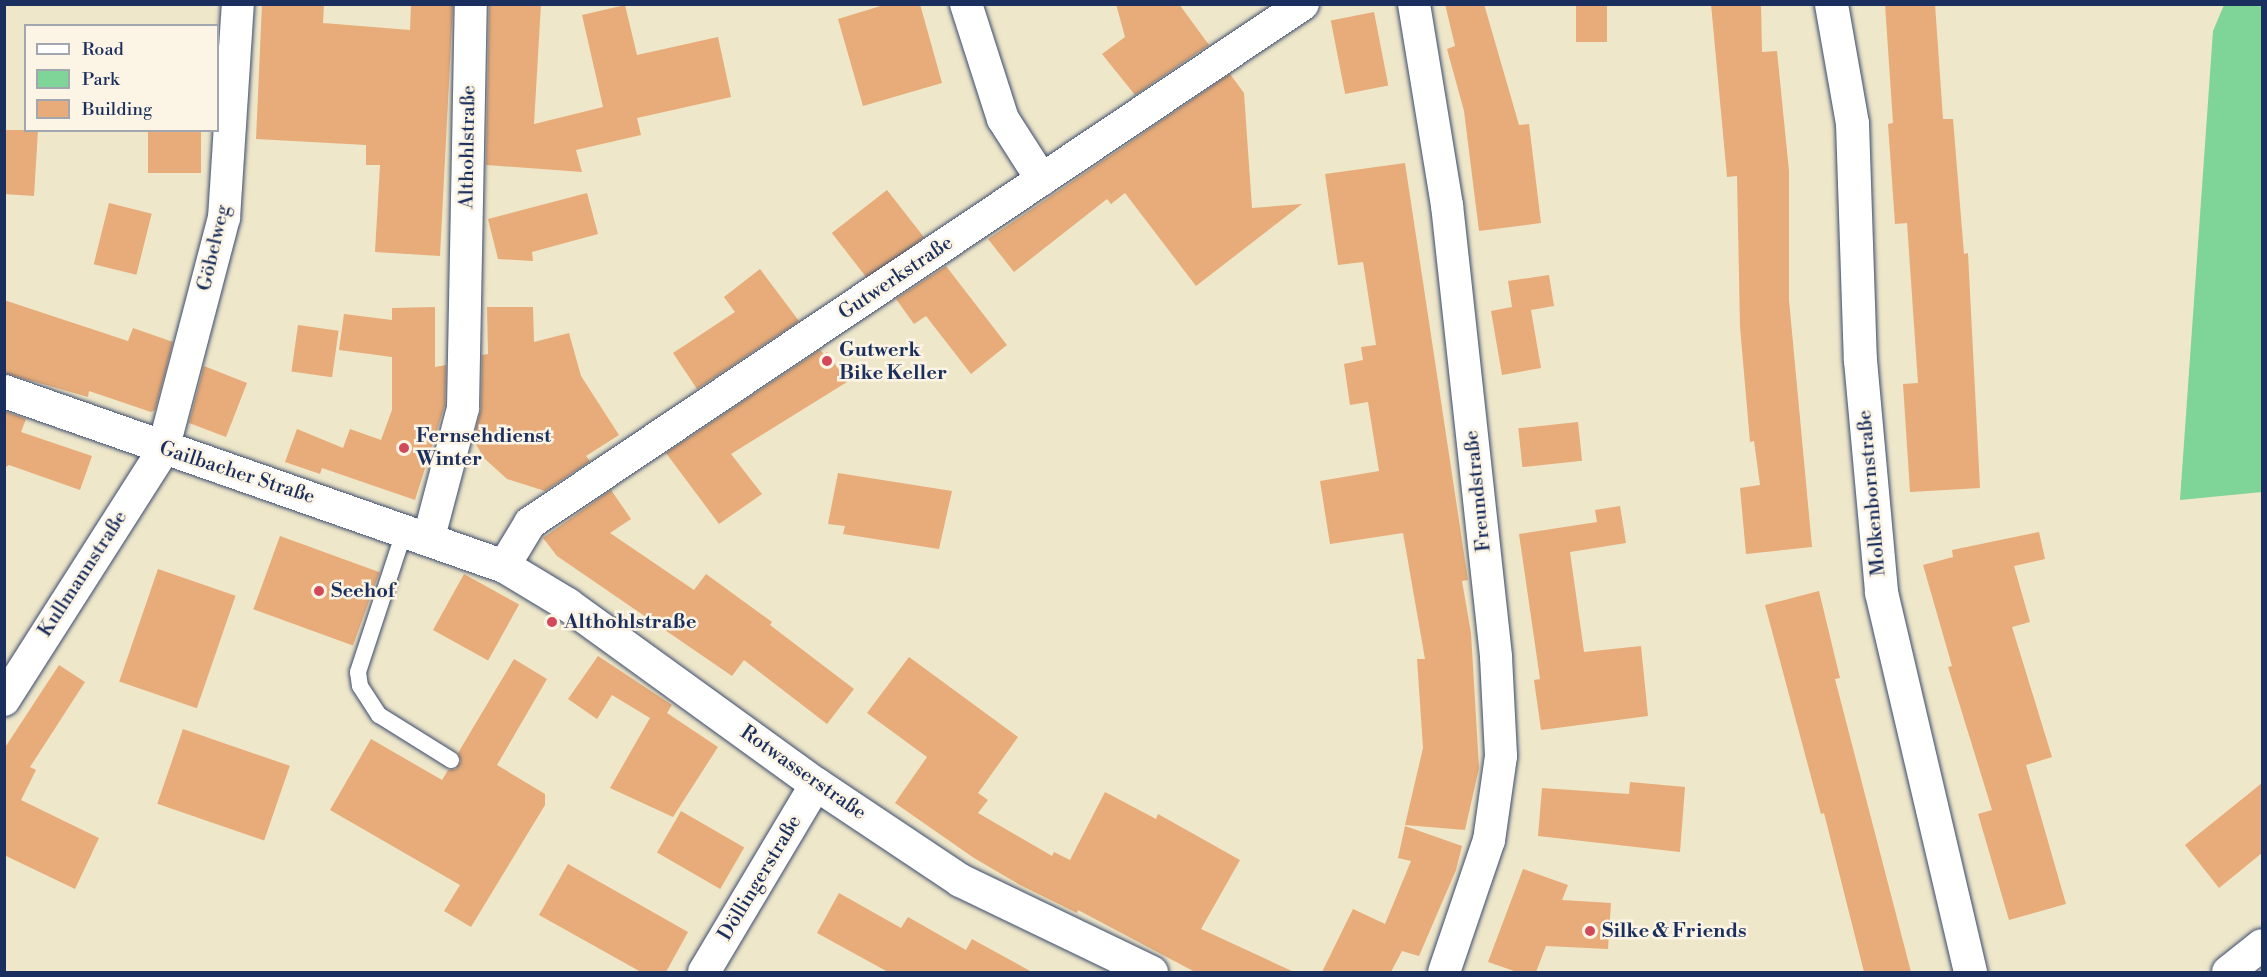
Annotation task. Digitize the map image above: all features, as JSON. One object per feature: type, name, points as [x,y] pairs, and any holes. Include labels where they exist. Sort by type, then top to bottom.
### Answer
[{"type":"street","name":"Göbelweg","points":[[162,450],[224,218],[238,4]]},
{"type":"street","name":"Althohlstraße","points":[[417,533],[463,408],[471,4]]},
{"type":"street","points":[[966,4],[1003,119],[1042,180]]},
{"type":"street","name":"Gutwerkstraße","points":[[504,566],[530,523],[1303,4]]},
{"type":"street","name":"Freundstraße","points":[[1414,4],[1447,205],[1496,657],[1501,756],[1489,840],[1444,972]]},
{"type":"street","name":"Molkenbornstraße","points":[[1831,4],[1852,123],[1860,360],[1881,592],[1970,972]]},
{"type":"street","name":"Gailbacher Straße","points":[[4,391],[162,450],[417,533],[470,553]]},
{"type":"street","name":"Kullmannstraße","points":[[4,700],[162,450]]},
{"type":"street","name":"Rotwasserstraße","points":[[470,553],[504,566],[567,604],[816,784],[960,880],[1150,972]]},
{"type":"street","name":"Döllingerstraße","points":[[704,972],[816,784]]},
{"type":"street","points":[[2228,972],[2262,945]]},
{"type":"lane","points":[[417,533],[358,672],[360,686],[379,715],[451,760]]},
{"type":"green space","points":[[2224,5],[2262,5],[2262,492],[2180,500],[2213,31]]},
{"type":"building","points":[[262,4],[324,4],[323,23],[410,30],[411,4],[453,4],[440,256],[375,252],[380,165],[366,165],[366,145],[256,139]]},
{"type":"building","points":[[489,4],[541,4],[534,124],[603,107],[582,15],[625,5],[637,55],[718,37],[731,97],[637,118],[641,135],[576,150],[582,172],[486,165]]},
{"type":"building","points":[[887,4],[920,4],[942,83],[863,106],[838,19]]},
{"type":"building","points":[[1116,4],[1179,4],[1209,45],[1135,95],[1102,54],[1125,37]]},
{"type":"building","points":[[1445,4],[1484,4],[1519,125],[1529,124],[1541,223],[1479,231],[1464,111],[1447,49],[1455,46]]},
{"type":"building","points":[[1576,4],[1607,4],[1607,42],[1576,42]]},
{"type":"building","points":[[1711,4],[1761,4],[1762,52],[1777,51],[1789,171],[1789,300],[1812,547],[1746,554],[1740,488],[1760,485],[1754,441],[1750,442],[1740,327],[1737,176],[1727,177]]},
{"type":"building","points":[[1885,4],[1935,4],[1943,119],[1953,119],[1964,254],[1968,253],[1980,488],[1910,492],[1903,384],[1918,383],[1907,223],[1895,224],[1888,124],[1893,123]]},
{"type":"building","points":[[1374,12],[1388,86],[1345,94],[1331,20]]},
{"type":"building","points":[[1230,74],[1244,93],[1252,208],[1302,204],[1196,286],[1125,193],[1111,204],[1107,199],[1014,272],[988,239]]},
{"type":"building","points":[[4,130],[38,132],[34,196],[4,194]]},
{"type":"building","points":[[148,132],[201,132],[201,173],[148,173]]},
{"type":"building","points":[[1405,163],[1468,580],[1462,581],[1471,633],[1479,768],[1465,830],[1405,825],[1423,748],[1417,659],[1425,659],[1403,533],[1330,544],[1320,481],[1379,471],[1368,402],[1350,405],[1344,364],[1363,360],[1361,347],[1376,345],[1363,262],[1338,265],[1325,174]]},
{"type":"building","points":[[887,190],[924,237],[869,280],[832,233]]},
{"type":"building","points":[[587,193],[598,234],[532,252],[533,261],[498,259],[488,219]]},
{"type":"building","points":[[109,203],[152,214],[136,275],[94,264]]},
{"type":"building","points":[[946,266],[1007,345],[971,374],[926,316],[914,324],[896,299]]},
{"type":"building","points":[[760,269],[799,321],[697,389],[673,353],[735,312],[724,297]]},
{"type":"building","points":[[1549,275],[1554,306],[1531,310],[1541,368],[1502,375],[1491,311],[1512,307],[1508,281]]},
{"type":"building","points":[[4,300],[128,341],[133,328],[173,342],[155,410],[151,412],[89,391],[88,397],[4,373]]},
{"type":"building","points":[[435,307],[435,367],[446,365],[445,405],[415,500],[322,468],[320,474],[285,462],[297,429],[343,448],[350,429],[381,440],[392,410],[392,357],[339,350],[344,314],[392,320],[392,308]]},
{"type":"building","points":[[487,307],[533,307],[534,342],[569,333],[581,376],[619,435],[586,456],[590,461],[545,491],[507,479],[485,459],[473,440],[481,409],[482,355],[488,354]]},
{"type":"building","points":[[298,325],[339,331],[332,377],[291,372]]},
{"type":"building","points":[[820,350],[824,354],[827,352],[847,382],[731,454],[762,494],[719,524],[666,453]]},
{"type":"building","points":[[204,366],[247,383],[226,437],[189,423]]},
{"type":"building","points":[[4,411],[26,419],[21,432],[92,456],[80,490],[9,465],[4,468]]},
{"type":"building","points":[[1578,422],[1582,461],[1522,467],[1518,428]]},
{"type":"building","points":[[838,473],[952,491],[939,549],[843,534],[845,526],[828,524]]},
{"type":"building","points":[[611,490],[631,519],[610,533],[694,590],[706,574],[772,622],[770,625],[854,689],[827,724],[744,660],[732,676],[557,556],[543,538]]},
{"type":"building","points":[[1620,506],[1626,543],[1570,552],[1584,652],[1641,646],[1648,716],[1541,730],[1534,680],[1540,679],[1519,534],[1597,522],[1595,510]]},
{"type":"building","points":[[2039,532],[2045,559],[2014,566],[2030,622],[2012,627],[2052,757],[2026,765],[2066,904],[2009,920],[1978,814],[1992,810],[1948,667],[1952,666],[1923,565],[1953,557],[1952,550]]},
{"type":"building","name":"Seehof","points":[[280,536],[380,572],[353,646],[253,609]]},
{"type":"building","points":[[158,569],[236,596],[197,708],[119,682]]},
{"type":"building","points":[[464,574],[519,605],[488,661],[433,630]]},
{"type":"building","points":[[1819,591],[1840,678],[1835,679],[1911,972],[1864,972],[1824,813],[1821,814],[1765,605]]},
{"type":"building","points":[[598,656],[672,705],[667,713],[718,747],[673,817],[610,788],[650,718],[612,695],[597,719],[568,699]]},
{"type":"building","points":[[909,657],[1018,737],[978,793],[988,800],[978,813],[1052,856],[1054,852],[1070,860],[1105,792],[1156,819],[1158,814],[1240,860],[1201,929],[1294,972],[1195,972],[1078,910],[1077,913],[1020,885],[974,858],[895,803],[927,757],[867,713]]},
{"type":"building","points":[[514,659],[547,679],[497,765],[545,794],[545,805],[471,927],[444,911],[460,885],[330,810],[371,739],[442,780],[448,770],[456,769],[461,761],[458,753]]},
{"type":"building","points":[[59,665],[85,682],[30,767],[36,770],[21,800],[99,838],[75,889],[4,855],[4,749]]},
{"type":"building","points":[[183,729],[290,766],[264,840],[157,804]]},
{"type":"building","points":[[1630,782],[1685,787],[1680,852],[1538,836],[1542,788],[1629,794]]},
{"type":"building","points":[[2262,783],[2262,853],[2219,888],[2185,845]]},
{"type":"building","points":[[681,811],[744,848],[720,889],[657,853]]},
{"type":"building","points":[[1405,826],[1462,846],[1456,870],[1419,956],[1402,951],[1391,972],[1322,972],[1353,909],[1385,924],[1411,861],[1398,858]]},
{"type":"building","points":[[568,864],[688,932],[666,972],[641,972],[539,915]]},
{"type":"building","points":[[1523,869],[1568,885],[1562,900],[1611,903],[1608,949],[1546,946],[1536,972],[1517,972],[1488,962]]},
{"type":"building","points":[[839,893],[901,928],[908,917],[966,950],[972,939],[1032,972],[888,972],[817,933]]},
{"type":"place","name":"Gutwerk Bike Keller","points":[[827,361]]},
{"type":"place","name":"Fernsehdienst Winter","points":[[404,448]]},
{"type":"place","name":"Seehof","points":[[319,591]]},
{"type":"place","name":"Althohlstraße","points":[[552,622]]},
{"type":"place","name":"Silke & Friends","points":[[1590,931]]}]
